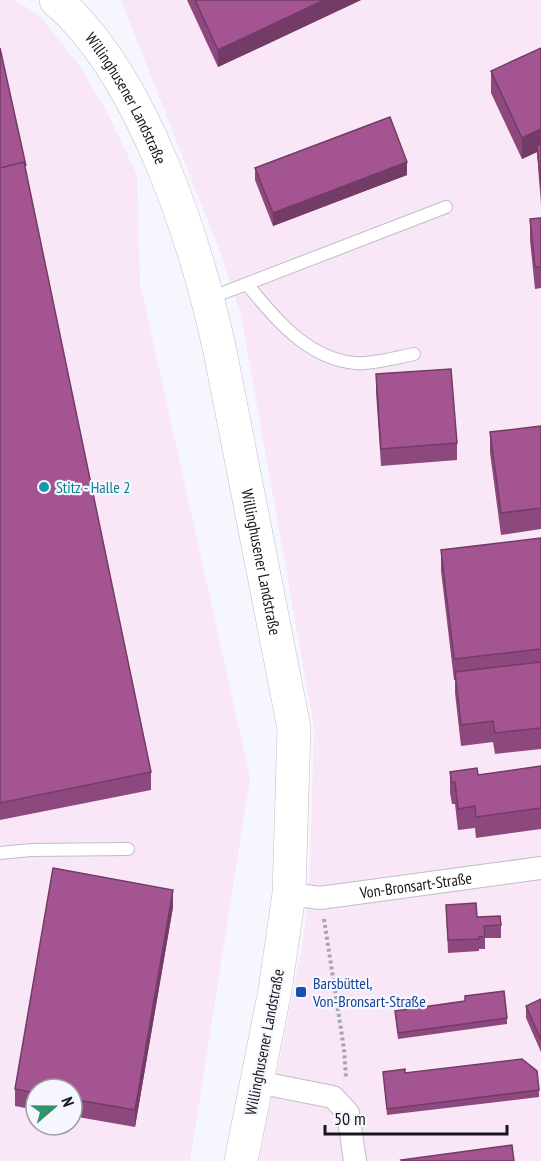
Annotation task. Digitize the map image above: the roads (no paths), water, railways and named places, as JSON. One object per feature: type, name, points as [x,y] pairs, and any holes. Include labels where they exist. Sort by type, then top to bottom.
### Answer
[{"type":"main road","name":"Willinghusener Landstraße","points":[[56,0],[100,50],[118,76],[158,155],[183,218],[208,298],[239,440],[294,728],[305,896],[275,990],[242,1161]]},
{"type":"street","name":"Von-Bronsart-Straße","points":[[305,896],[541,868]]},
{"type":"street","points":[[257,1082],[333,1097],[348,1113],[355,1161]]},
{"type":"lane","points":[[208,298],[446,207]]},
{"type":"lane","points":[[247,284],[274,318],[323,356],[357,364],[414,354]]},
{"type":"lane","points":[[0,853],[31,850],[128,849]]},
{"type":"place","name":"Stitz - Halle 2","points":[[44,487]]},
{"type":"place","name":"Barsbüttel, Von-Bronsart-Straße","points":[[301,992]]}]
